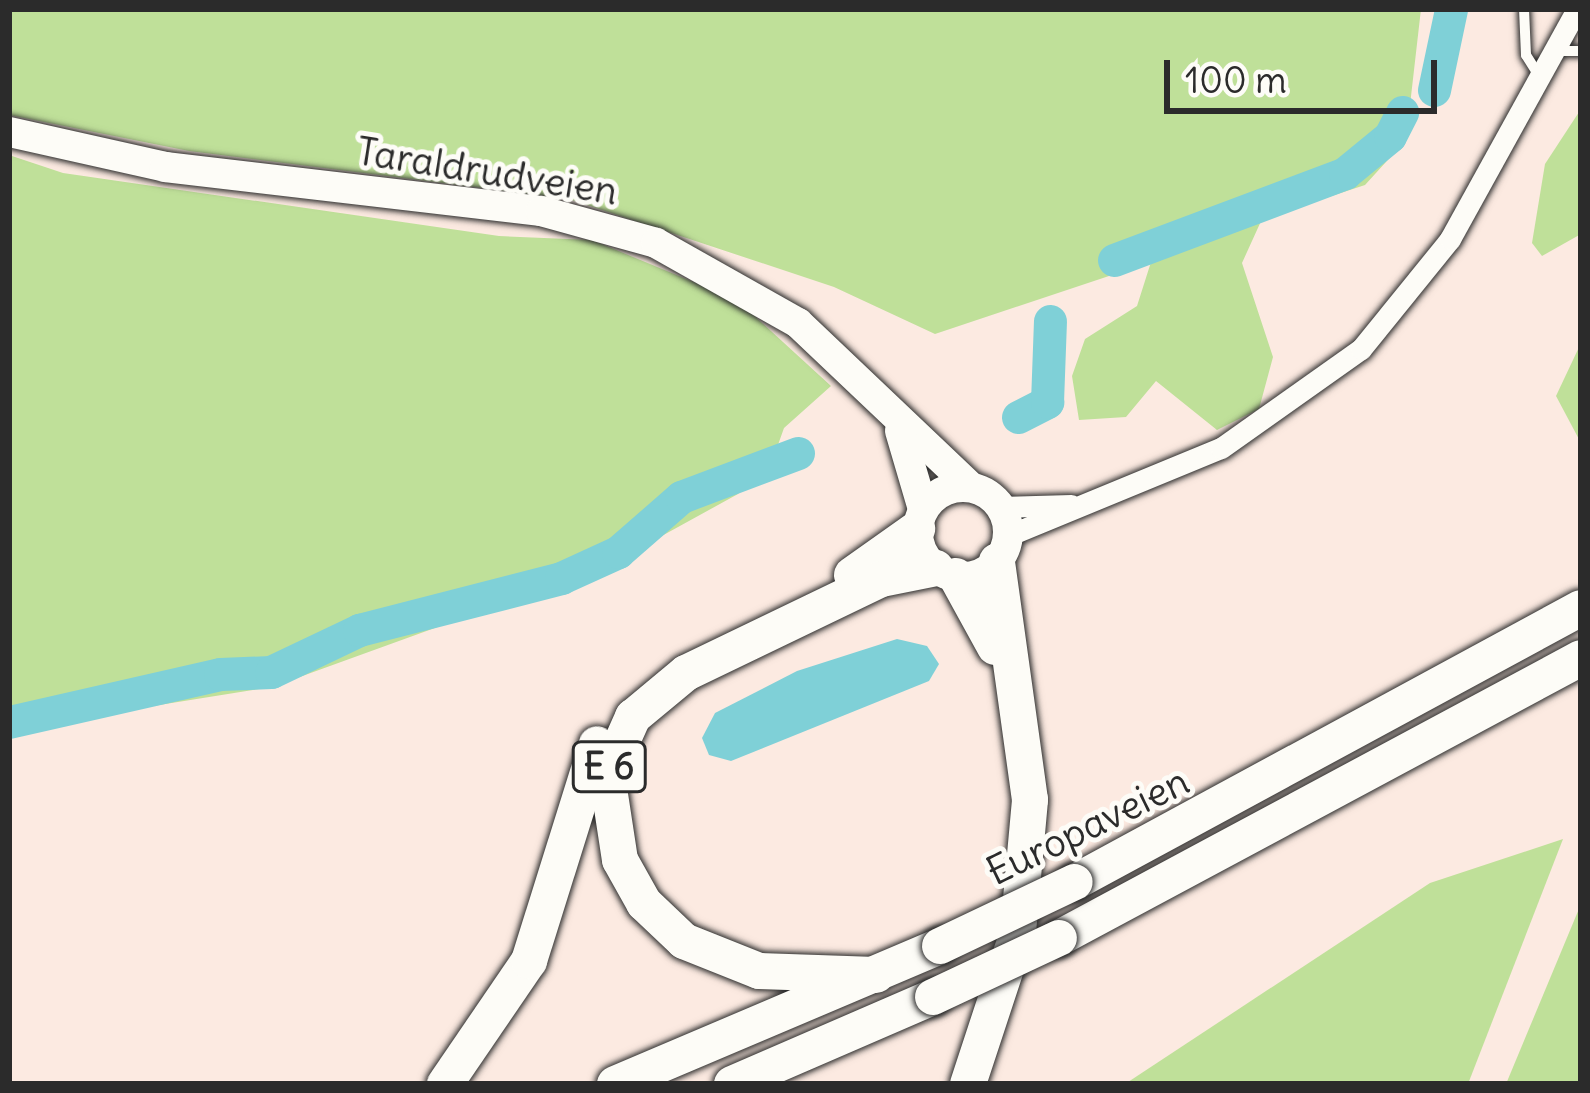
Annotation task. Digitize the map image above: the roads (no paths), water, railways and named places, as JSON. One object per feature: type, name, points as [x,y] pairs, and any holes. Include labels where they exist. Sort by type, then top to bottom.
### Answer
[{"type":"highway","name":"E 6","points":[[445,1084],[529,961],[588,767],[621,704],[678,659],[862,570],[920,519]]},
{"type":"highway","points":[[968,1084],[1018,932],[1030,800],[1002,534]]},
{"type":"highway","name":"E 6","points":[[876,975],[758,971],[684,941],[644,903],[620,860],[607,775],[633,717],[686,674],[870,584],[946,572]]},
{"type":"highway","points":[[946,572],[1001,662],[1017,789],[1010,916],[958,1084]]},
{"type":"highway","name":"Europaveien","points":[[615,1084],[876,975],[1075,882],[1581,608]]},
{"type":"highway","points":[[732,1084],[1059,938],[1581,658]]},
{"type":"main road","name":"Taraldrudveien","points":[[9,132],[134,162],[519,208],[632,234],[775,307],[971,487],[1002,534]]},
{"type":"main road","name":"Taraldrudveien","points":[[895,420],[920,519],[946,572]]},
{"type":"main road","points":[[920,519],[944,491],[971,487]]},
{"type":"main road","points":[[946,572],[1002,534]]},
{"type":"street","points":[[1002,534],[1221,448],[1361,349],[1440,255],[1577,9]]},
{"type":"lane","points":[[1524,9],[1526,55],[1541,78]]},
{"type":"lane","points":[[1556,51],[1581,52]]},
{"type":"water","points":[[897,639],[927,646],[939,664],[929,681],[731,761],[709,755],[702,738],[715,713],[797,671]]},
{"type":"waterway","points":[[1434,90],[1451,9]]},
{"type":"waterway","points":[[1114,260],[1345,173],[1390,136],[1402,112]]},
{"type":"waterway","points":[[1018,417],[1047,402],[1050,321]]},
{"type":"waterway","points":[[9,722],[220,674],[271,672],[359,630],[561,578],[618,552],[681,497],[798,453]]}]
